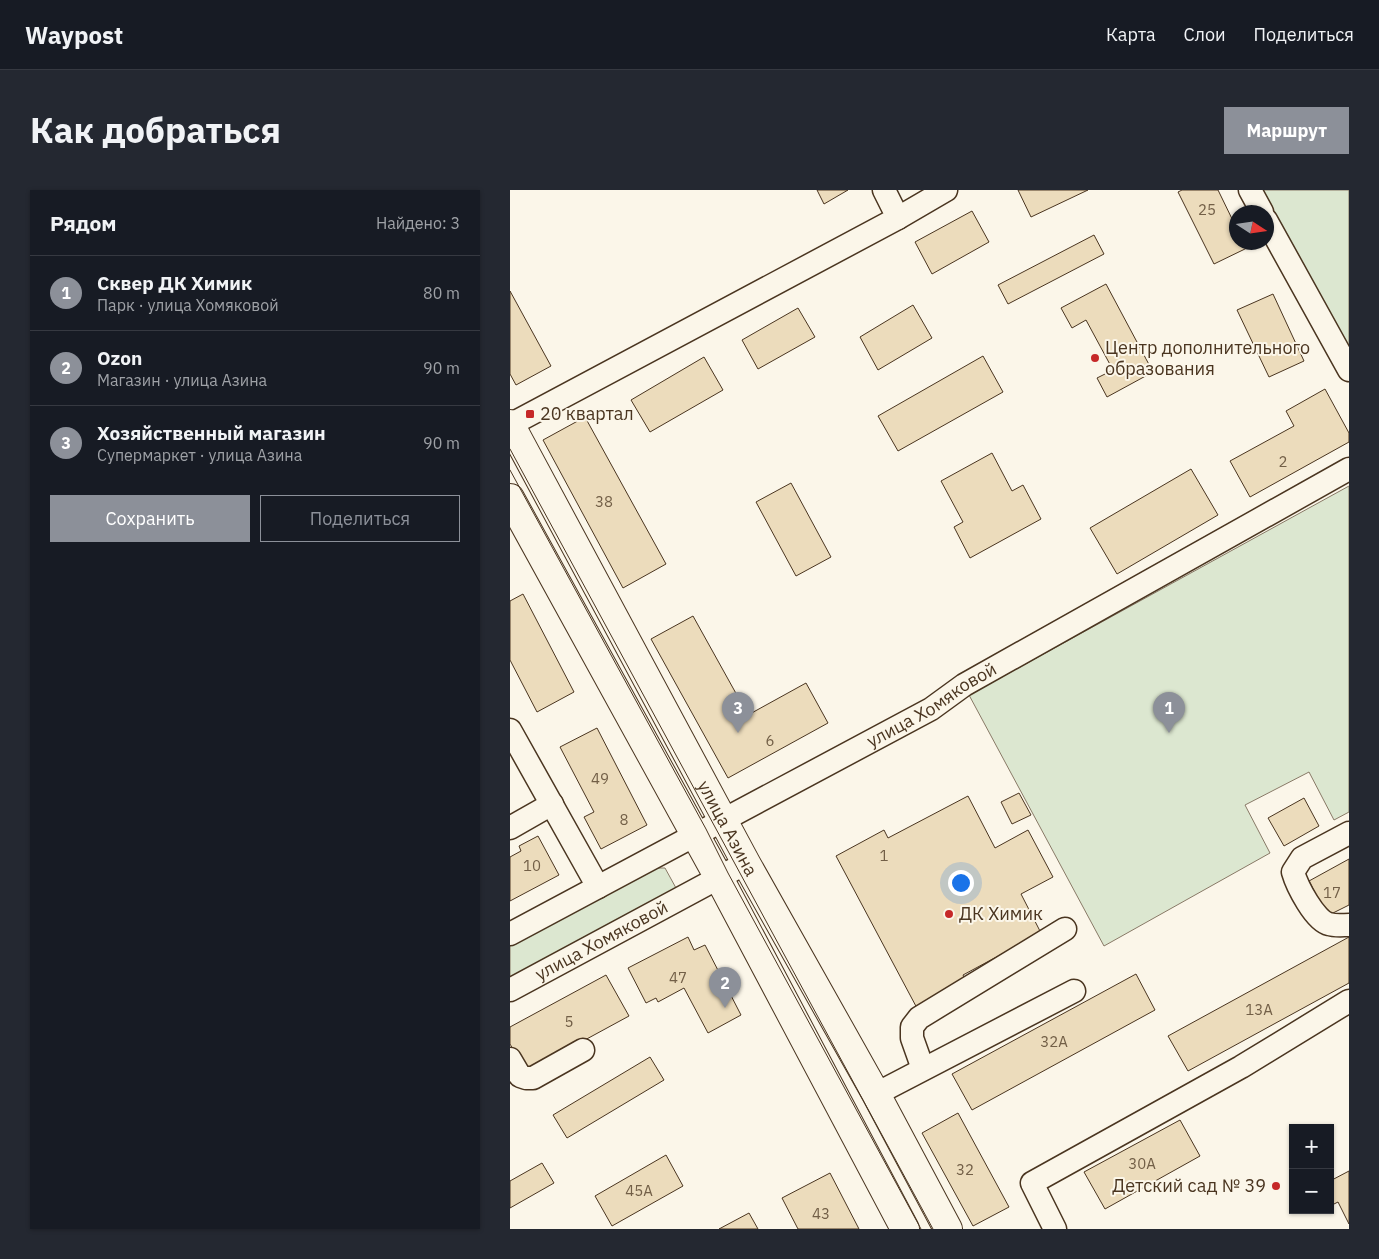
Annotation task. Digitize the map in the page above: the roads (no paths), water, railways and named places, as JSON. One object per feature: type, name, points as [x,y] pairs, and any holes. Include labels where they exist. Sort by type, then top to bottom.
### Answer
[{"type":"main road","name":"улица Азина","points":[[510,424],[746,863],[876,1094],[948,1229]]},
{"type":"main road","name":"улица Азина","points":[[510,498],[718,878],[905,1229]]},
{"type":"street","points":[[884,190],[898,218]]},
{"type":"street","points":[[510,424],[898,218],[946,190]]},
{"type":"street","points":[[1250,190],[1258,205]]},
{"type":"street","points":[[1274,234],[1349,370]]},
{"type":"street","name":"улица Хомяковой","points":[[510,934],[931,709],[964,685],[1349,469]]},
{"type":"street","points":[[510,730],[598,887]]},
{"type":"street","points":[[510,828],[552,804]]},
{"type":"street","points":[[1349,832],[1302,858],[1293,872],[1296,884],[1320,920],[1329,925],[1349,925]]},
{"type":"street","name":"улица Хомяковой","points":[[510,990],[746,863]]},
{"type":"street","points":[[923,1069],[912,1038],[912,1027],[919,1018],[1065,929]]},
{"type":"street","points":[[876,1094],[1074,991]]},
{"type":"street","points":[[1055,1229],[1032,1183],[1241,1067],[1349,1001]]},
{"type":"street","points":[[510,1059],[520,1076],[533,1078],[584,1050]]},
{"type":"tram line","points":[[510,449],[933,1229]]},
{"type":"tram line","points":[[510,470],[921,1229]]},
{"type":"place","name":"Центр дополнительного образования","points":[[1095,358]]},
{"type":"place","name":"20 квартал","points":[[530,414]]},
{"type":"place","name":"Хозяйственный магазин","points":[[738,733]]},
{"type":"place","name":"Сквер ДК Химик","points":[[1169,733]]},
{"type":"place","name":"ДК Химик","points":[[949,914]]},
{"type":"place","name":"Ozon","points":[[725,1008]]},
{"type":"place","name":"Детский сад № 39","points":[[1276,1186]]}]
